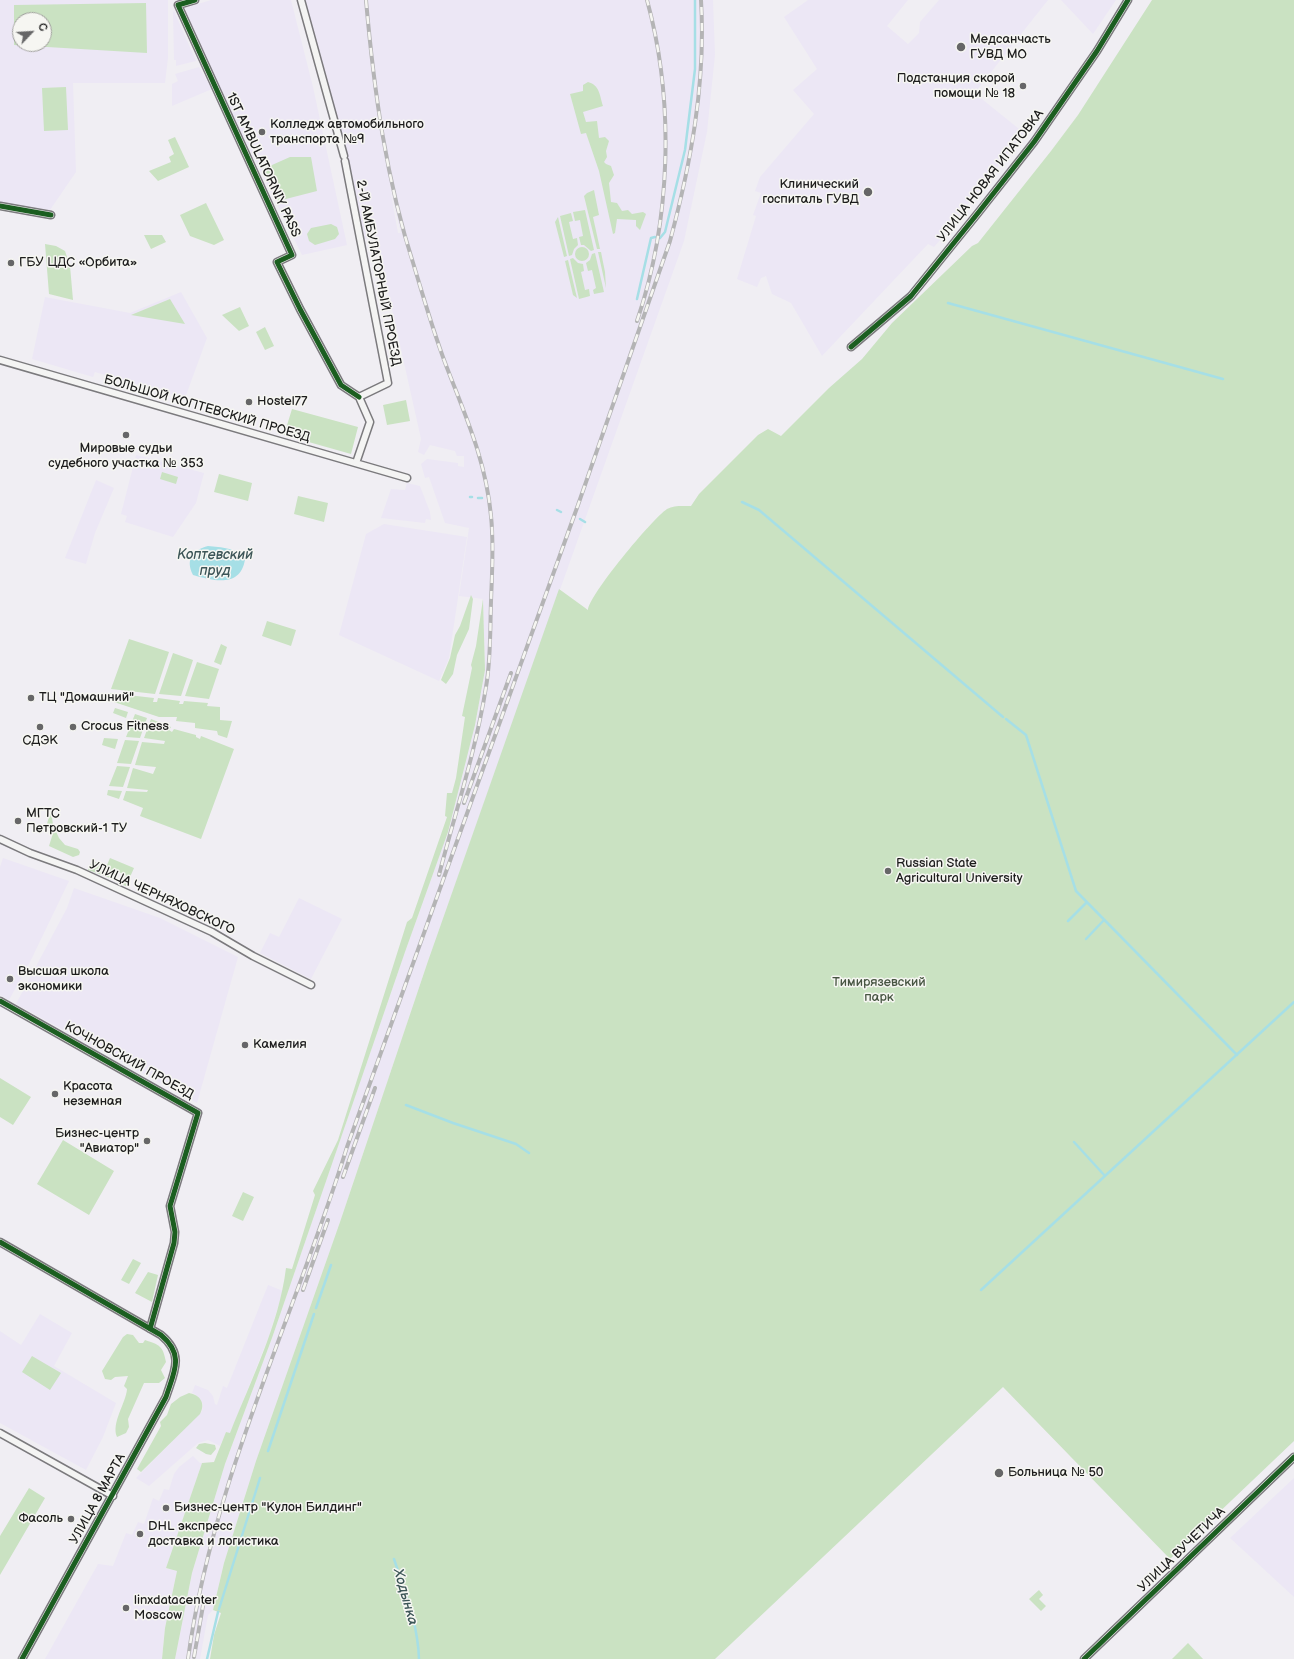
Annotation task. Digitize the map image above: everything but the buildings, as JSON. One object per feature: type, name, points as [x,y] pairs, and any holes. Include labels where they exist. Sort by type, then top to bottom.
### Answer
[{"type":"street","name":"1ST AMBULATORNIY PASS","points":[[195,0],[178,5],[292,255],[277,262],[300,309],[341,385],[359,397]]},
{"type":"street","name":"2-Й АМБУЛАТОРНЫЙ ПРОЕЗД","points":[[302,0],[345,159],[388,383],[359,397]]},
{"type":"street","name":"УЛИЦА НОВАЯ ИПАТОВКА","points":[[850,347],[911,296],[978,213],[1036,139],[1097,50],[1128,0]]},
{"type":"street","points":[[0,206],[51,215]]},
{"type":"street","name":"БОЛЬШОЙ КОПТЕВСКИЙ ПРОЕЗД","points":[[0,360],[407,478]]},
{"type":"street","points":[[356,463],[370,422],[359,397]]},
{"type":"street","name":"УЛИЦА ЧЕРНЯХОВСКОГО","points":[[0,839],[30,853],[77,870],[212,932],[253,956],[311,985]]},
{"type":"street","name":"КОЧНОВСКИЙ ПРОЕЗД","points":[[0,1001],[198,1113],[170,1206],[175,1232],[174,1243],[150,1329]]},
{"type":"street","points":[[0,1242],[150,1329]]},
{"type":"street","name":"УЛИЦА 8 МАРТА","points":[[22,1659],[113,1496],[166,1397],[176,1356],[172,1345],[161,1335],[150,1329]]},
{"type":"street","points":[[0,1433],[113,1496]]},
{"type":"street","name":"УЛИЦА ВУЧЕТИЧА","points":[[1084,1659],[1294,1457]]},
{"type":"shaded area","points":[[0,0],[168,0],[168,58],[165,83],[73,83],[76,172],[50,210],[0,202]]},
{"type":"shaded area","points":[[211,0],[291,0],[313,87],[347,245],[302,255],[195,39],[185,8]]},
{"type":"shaded area","points":[[302,0],[713,0],[715,55],[707,132],[684,241],[428,961],[340,1222],[256,1461],[224,1563],[213,1610],[208,1615],[200,1659],[175,1659],[192,1573],[225,1464],[272,1338],[448,832],[475,725],[485,670],[483,599],[459,596],[469,528],[445,523],[429,477],[425,478],[421,464],[427,459],[458,463],[458,466],[464,467],[464,456],[457,456],[455,451],[430,445],[424,455],[418,452],[421,439],[376,237],[364,239],[353,181]],"holes":[[[389,183],[401,233],[398,233]]]},
{"type":"shaded area","name":"Клинический госпиталь ГУВД","points":[[808,0],[908,0],[887,26],[908,44],[919,33],[920,22],[939,0],[1048,0],[973,95],[977,95],[1024,133],[964,209],[960,217],[934,247],[928,244],[822,356],[791,303],[772,294],[766,276],[761,278],[757,287],[737,279],[756,216],[753,215],[761,193],[755,191],[760,177],[814,114],[793,90],[817,69],[784,17]]},
{"type":"shaded area","points":[[1061,0],[1116,0],[1093,34]]},
{"type":"shaded area","points":[[174,11],[196,61],[176,66],[176,60],[174,60]]},
{"type":"shaded area","points":[[199,67],[212,89],[172,106],[172,84],[178,81],[175,74]]},
{"type":"shaded area","points":[[181,292],[207,338],[185,398],[95,372],[93,377],[32,359],[45,297],[130,313]]},
{"type":"shaded area","points":[[136,455],[204,473],[196,503],[173,537],[125,522],[127,516],[121,514]]},
{"type":"shaded area","points":[[96,480],[114,488],[95,533],[86,564],[65,558]]},
{"type":"shaded area","points":[[407,483],[420,486],[430,512],[431,520],[426,519],[425,523],[381,518],[391,489],[405,490]]},
{"type":"shaded area","points":[[384,524],[467,537],[449,658],[439,681],[339,635],[366,534]]},
{"type":"shaded area","points":[[3,858],[69,881],[30,962],[9,1000],[0,995],[0,867]]},
{"type":"shaded area","points":[[74,888],[160,918],[238,957],[197,1103],[16,1004],[67,908]]},
{"type":"shaded area","points":[[299,898],[342,919],[311,979],[260,953],[270,933],[279,937]]},
{"type":"shaded area","points":[[268,1285],[283,1291],[269,1336],[230,1434],[226,1432],[220,1446],[208,1440],[198,1443],[149,1486],[136,1478],[202,1411],[203,1404],[195,1394],[192,1393],[195,1385],[208,1390],[213,1396],[215,1404],[217,1405],[223,1386],[227,1388]]},
{"type":"shaded area","points":[[40,1314],[72,1333],[54,1366],[116,1403],[103,1437],[86,1470],[0,1423],[0,1331],[21,1345]]},
{"type":"shaded area","points":[[193,1456],[200,1463],[202,1463],[166,1568],[177,1571],[165,1628],[162,1659],[45,1659],[98,1564],[113,1566],[126,1533],[132,1535],[138,1522],[144,1524],[153,1498],[159,1501],[164,1489],[169,1490],[174,1474],[179,1467]]},
{"type":"shaded area","points":[[1294,1478],[1294,1597],[1230,1538]]},
{"type":"green space","name":"Тимирязевский парк","points":[[1152,0],[1294,0],[1294,1441],[1170,1559],[1003,1387],[715,1659],[210,1659],[214,1635],[221,1613],[213,1610],[224,1563],[256,1461],[340,1222],[428,961],[559,589],[588,610],[591,602],[609,574],[659,516],[667,509],[673,507],[691,506],[699,494],[758,435],[768,429],[781,436],[829,388],[862,359],[892,323],[972,246],[978,243],[1078,115]]},
{"type":"green space","points":[[146,3],[147,53],[52,47],[52,12],[14,12],[14,5]]},
{"type":"green space","points":[[588,82],[597,89],[603,106],[583,112],[586,122],[597,121],[599,138],[605,137],[609,141],[606,151],[607,157],[604,162],[611,166],[614,175],[609,183],[611,202],[617,203],[622,211],[628,210],[632,214],[643,212],[646,214],[640,230],[636,226],[636,220],[617,219],[615,233],[613,234],[599,171],[586,133],[581,134],[570,94],[583,91],[583,85]]},
{"type":"green space","points":[[66,87],[68,130],[44,131],[42,88]]},
{"type":"green space","points":[[175,137],[189,167],[158,181],[149,171],[171,162],[169,157],[174,154],[168,140]]},
{"type":"green space","points":[[290,157],[311,157],[317,191],[278,201],[263,169]]},
{"type":"green space","points":[[594,190],[599,215],[593,217],[600,249],[597,249],[584,196]]},
{"type":"green space","points":[[206,203],[224,240],[214,245],[190,236],[180,215]]},
{"type":"green space","points":[[585,210],[594,250],[591,251],[584,245],[581,245],[579,237],[583,236],[580,220],[575,221],[573,212]]},
{"type":"green space","points":[[571,213],[573,221],[569,222],[573,239],[577,238],[578,245],[574,249],[572,255],[569,256],[560,216]]},
{"type":"green space","points":[[558,217],[567,256],[564,257],[555,222]]},
{"type":"green space","points":[[331,224],[337,227],[339,234],[335,239],[315,245],[309,241],[307,234],[311,228]]},
{"type":"green space","points":[[144,235],[162,235],[166,242],[151,249]]},
{"type":"green space","points":[[45,244],[56,246],[65,251],[70,266],[73,300],[49,294]]},
{"type":"green space","points":[[582,247],[587,249],[589,254],[587,259],[582,261],[577,259],[575,254],[577,249]]},
{"type":"green space","points":[[598,252],[601,252],[605,272],[606,288]]},
{"type":"green space","points":[[595,253],[604,292],[594,294],[593,290],[596,288],[592,270],[588,271],[586,263],[590,260],[592,254]]},
{"type":"green space","points":[[573,258],[578,263],[583,264],[584,271],[581,272],[585,290],[589,289],[590,296],[579,299],[570,259]]},
{"type":"green space","points":[[568,260],[577,298],[573,295],[565,261]]},
{"type":"green space","points":[[170,299],[185,324],[131,315]]},
{"type":"green space","points":[[240,307],[249,326],[239,331],[222,315]]},
{"type":"green space","points":[[265,327],[274,346],[265,350],[256,332]]},
{"type":"green space","points":[[406,400],[410,421],[387,425],[383,405]]},
{"type":"green space","points":[[292,409],[358,427],[351,454],[284,435]]},
{"type":"green space","points":[[162,472],[178,477],[176,484],[160,479]]},
{"type":"green space","points":[[219,474],[252,483],[248,501],[214,492]]},
{"type":"green space","points":[[298,496],[328,503],[324,522],[294,514]]},
{"type":"green space","points":[[471,595],[473,599],[469,629],[457,655],[453,674],[446,684],[441,680],[450,658],[455,635],[460,626]]},
{"type":"green space","points":[[483,599],[485,670],[475,725],[448,832],[272,1338],[225,1464],[192,1573],[175,1659],[162,1659],[165,1628],[177,1571],[166,1568],[202,1463],[214,1462],[226,1432],[230,1433],[271,1331],[286,1268],[292,1269],[315,1195],[313,1191],[338,1140],[407,922],[412,918],[447,817],[445,816],[447,793],[452,793],[456,778],[465,717],[462,716],[476,646]]},
{"type":"green space","points":[[267,621],[296,630],[291,646],[262,636]]},
{"type":"green space","points":[[129,639],[169,652],[155,694],[111,689]]},
{"type":"green space","points":[[221,644],[227,647],[221,665],[214,662]]},
{"type":"green space","points":[[173,653],[193,660],[181,696],[159,694]]},
{"type":"green space","points":[[197,662],[219,669],[209,699],[185,696]]},
{"type":"green space","points":[[110,693],[154,698],[153,702],[157,702],[158,698],[180,701],[179,704],[183,704],[184,701],[208,703],[207,706],[220,707],[220,720],[232,721],[227,738],[218,735],[217,731],[195,728],[195,723],[176,721],[177,717],[159,717],[108,700]]},
{"type":"green space","points":[[115,708],[128,712],[126,718],[113,713]]},
{"type":"green space","points":[[135,714],[147,718],[140,738],[126,737]]},
{"type":"green space","points":[[151,719],[171,727],[169,730],[172,732],[174,729],[196,735],[196,737],[200,739],[201,736],[234,749],[201,839],[140,816],[143,808],[123,800],[126,791],[147,792],[148,790],[127,788],[133,768],[153,774],[156,767],[135,765],[142,742],[164,744],[165,741],[144,738]]},
{"type":"green space","points":[[104,738],[118,739],[115,749],[102,745]]},
{"type":"green space","points":[[125,740],[139,741],[131,764],[117,763]]},
{"type":"green space","points":[[117,766],[130,767],[123,787],[109,786]]},
{"type":"green space","points":[[108,790],[122,791],[119,799],[107,795]]},
{"type":"green space","points":[[51,810],[53,825],[59,838],[65,845],[78,849],[80,852],[79,855],[73,857],[49,846],[54,830],[46,827]]},
{"type":"green space","points":[[110,858],[134,868],[126,886],[123,885],[126,875],[116,871],[113,879],[88,870],[92,861],[107,865]]},
{"type":"green space","points":[[0,1078],[31,1097],[13,1125],[0,1117]]},
{"type":"green space","points":[[63,1140],[114,1171],[89,1215],[37,1184]]},
{"type":"green space","points":[[243,1192],[254,1197],[243,1221],[232,1216]]},
{"type":"green space","points":[[133,1259],[141,1263],[129,1284],[121,1280]]},
{"type":"green space","points":[[148,1272],[158,1275],[152,1302],[135,1293]]},
{"type":"green space","points":[[127,1334],[133,1335],[139,1343],[143,1343],[145,1340],[154,1343],[162,1349],[166,1362],[161,1370],[165,1378],[159,1383],[144,1383],[128,1419],[129,1427],[126,1433],[117,1437],[117,1419],[126,1395],[127,1389],[124,1386],[128,1376],[115,1377],[111,1380],[105,1379],[102,1371],[123,1337]]},
{"type":"green space","points":[[32,1356],[61,1373],[50,1390],[22,1372]]},
{"type":"green space","points":[[189,1393],[201,1400],[202,1410],[200,1414],[141,1472],[137,1469],[161,1426],[160,1422],[167,1415],[171,1404],[180,1397]]},
{"type":"green space","points":[[205,1443],[215,1445],[216,1449],[211,1455],[206,1454],[196,1448],[199,1444]]},
{"type":"green space","points":[[29,1488],[45,1498],[0,1575],[0,1536]]},
{"type":"green space","points":[[1039,1590],[1043,1595],[1039,1599],[1046,1606],[1041,1611],[1029,1599]]},
{"type":"green space","points":[[1188,1643],[1203,1659],[1172,1659]]},
{"type":"water","name":"Коптевский пруд","points":[[208,546],[233,550],[242,555],[245,559],[238,575],[225,580],[218,580],[193,575],[190,564],[192,556],[198,550]]},
{"type":"waterway","points":[[660,238],[665,232],[685,150],[695,69],[695,0]]},
{"type":"waterway","points":[[637,299],[651,238],[655,237]]},
{"type":"waterway","points":[[948,303],[1223,379]]},
{"type":"waterway","points":[[742,502],[759,510],[1003,717]]},
{"type":"waterway","points":[[557,510],[561,512]]},
{"type":"waterway","points":[[580,519],[585,522]]},
{"type":"waterway","points":[[1006,719],[1026,735],[1076,891],[1237,1055]]},
{"type":"waterway","points":[[1068,921],[1087,902]]},
{"type":"waterway","points":[[1086,939],[1104,920]]},
{"type":"waterway","points":[[981,1290],[1294,1002]]},
{"type":"waterway","points":[[406,1105],[453,1123],[516,1144],[529,1153]]},
{"type":"waterway","points":[[1074,1142],[1105,1176]]},
{"type":"waterway","points":[[316,1308],[331,1265]]},
{"type":"waterway","points":[[268,1451],[314,1314]]},
{"type":"waterway","points":[[219,1609],[260,1478]]},
{"type":"waterway","name":"Ходынка","points":[[394,1559],[414,1621],[419,1659]]},
{"type":"waterway","points":[[207,1659],[218,1612]]},
{"type":"railway","points":[[366,0],[377,101],[382,134],[396,201],[404,233],[435,333],[481,460],[489,497],[492,527],[493,548],[488,676],[477,735],[439,875]]},
{"type":"railway","points":[[637,321],[648,283],[657,243],[665,161],[665,120],[662,79],[656,39],[647,0]]},
{"type":"railway","points":[[188,1659],[200,1593],[216,1528],[235,1464],[326,1211],[347,1147],[578,505],[670,241],[678,212],[690,152],[699,92],[702,31],[701,0]]},
{"type":"railway","points":[[464,803],[511,673]]},
{"type":"railway","points":[[343,1177],[375,1088]]},
{"type":"railway","points":[[303,1290],[328,1220]]},
{"type":"railway","points":[[194,1657],[204,1600]]},
{"type":"cycle path","points":[[195,0],[178,5],[292,255],[277,262],[300,309],[341,385],[359,397]]},
{"type":"cycle path","points":[[851,347],[911,296],[978,213],[1034,142],[1097,51],[1128,0]]},
{"type":"cycle path","points":[[0,206],[51,215]]},
{"type":"cycle path","points":[[0,1001],[198,1113],[170,1206],[175,1232],[174,1243],[150,1329]]},
{"type":"cycle path","points":[[0,1242],[161,1335],[173,1350],[176,1364],[166,1397],[22,1659]]},
{"type":"cycle path","points":[[1084,1659],[1294,1457]]},
{"type":"place","name":"Медсанчасть ГУВД МО","points":[[961,47]]},
{"type":"place","name":"Подстанция скорой помощи № 18","points":[[1023,86]]},
{"type":"place","name":"Колледж автомобильного транспорта №9","points":[[262,132]]},
{"type":"place","name":"Клинический госпиталь ГУВД","points":[[868,192]]},
{"type":"place","name":"ГБУ ЦДС «Орбита»","points":[[11,263]]},
{"type":"place","name":"Hostel77","points":[[249,402]]},
{"type":"place","name":"Мировые судьи судебного участка № 353","points":[[126,435]]},
{"type":"place","name":"ТЦ \"Домашний\"","points":[[31,698]]},
{"type":"place","name":"СДЭК","points":[[40,727]]},
{"type":"place","name":"Crocus Fitness","points":[[73,727]]},
{"type":"place","name":"МГТС Петровский-1 ТУ","points":[[18,821]]},
{"type":"place","name":"Russian State Agricultural University","points":[[888,871]]},
{"type":"place","name":"Высшая школа экономики","points":[[10,979]]},
{"type":"place","name":"Камелия","points":[[245,1045]]},
{"type":"place","name":"Красота неземная","points":[[55,1094]]},
{"type":"place","name":"Бизнес-центр \"Авиатор\"","points":[[147,1141]]},
{"type":"place","name":"Больница № 50","points":[[999,1473]]},
{"type":"place","name":"Бизнес-центр \"Кулон Билдинг\"","points":[[166,1508]]},
{"type":"place","name":"Фасоль","points":[[71,1519]]},
{"type":"place","name":"DHL экспресс доставка и логистика","points":[[140,1534]]},
{"type":"place","name":"linxdatacenter Moscow","points":[[126,1608]]}]
